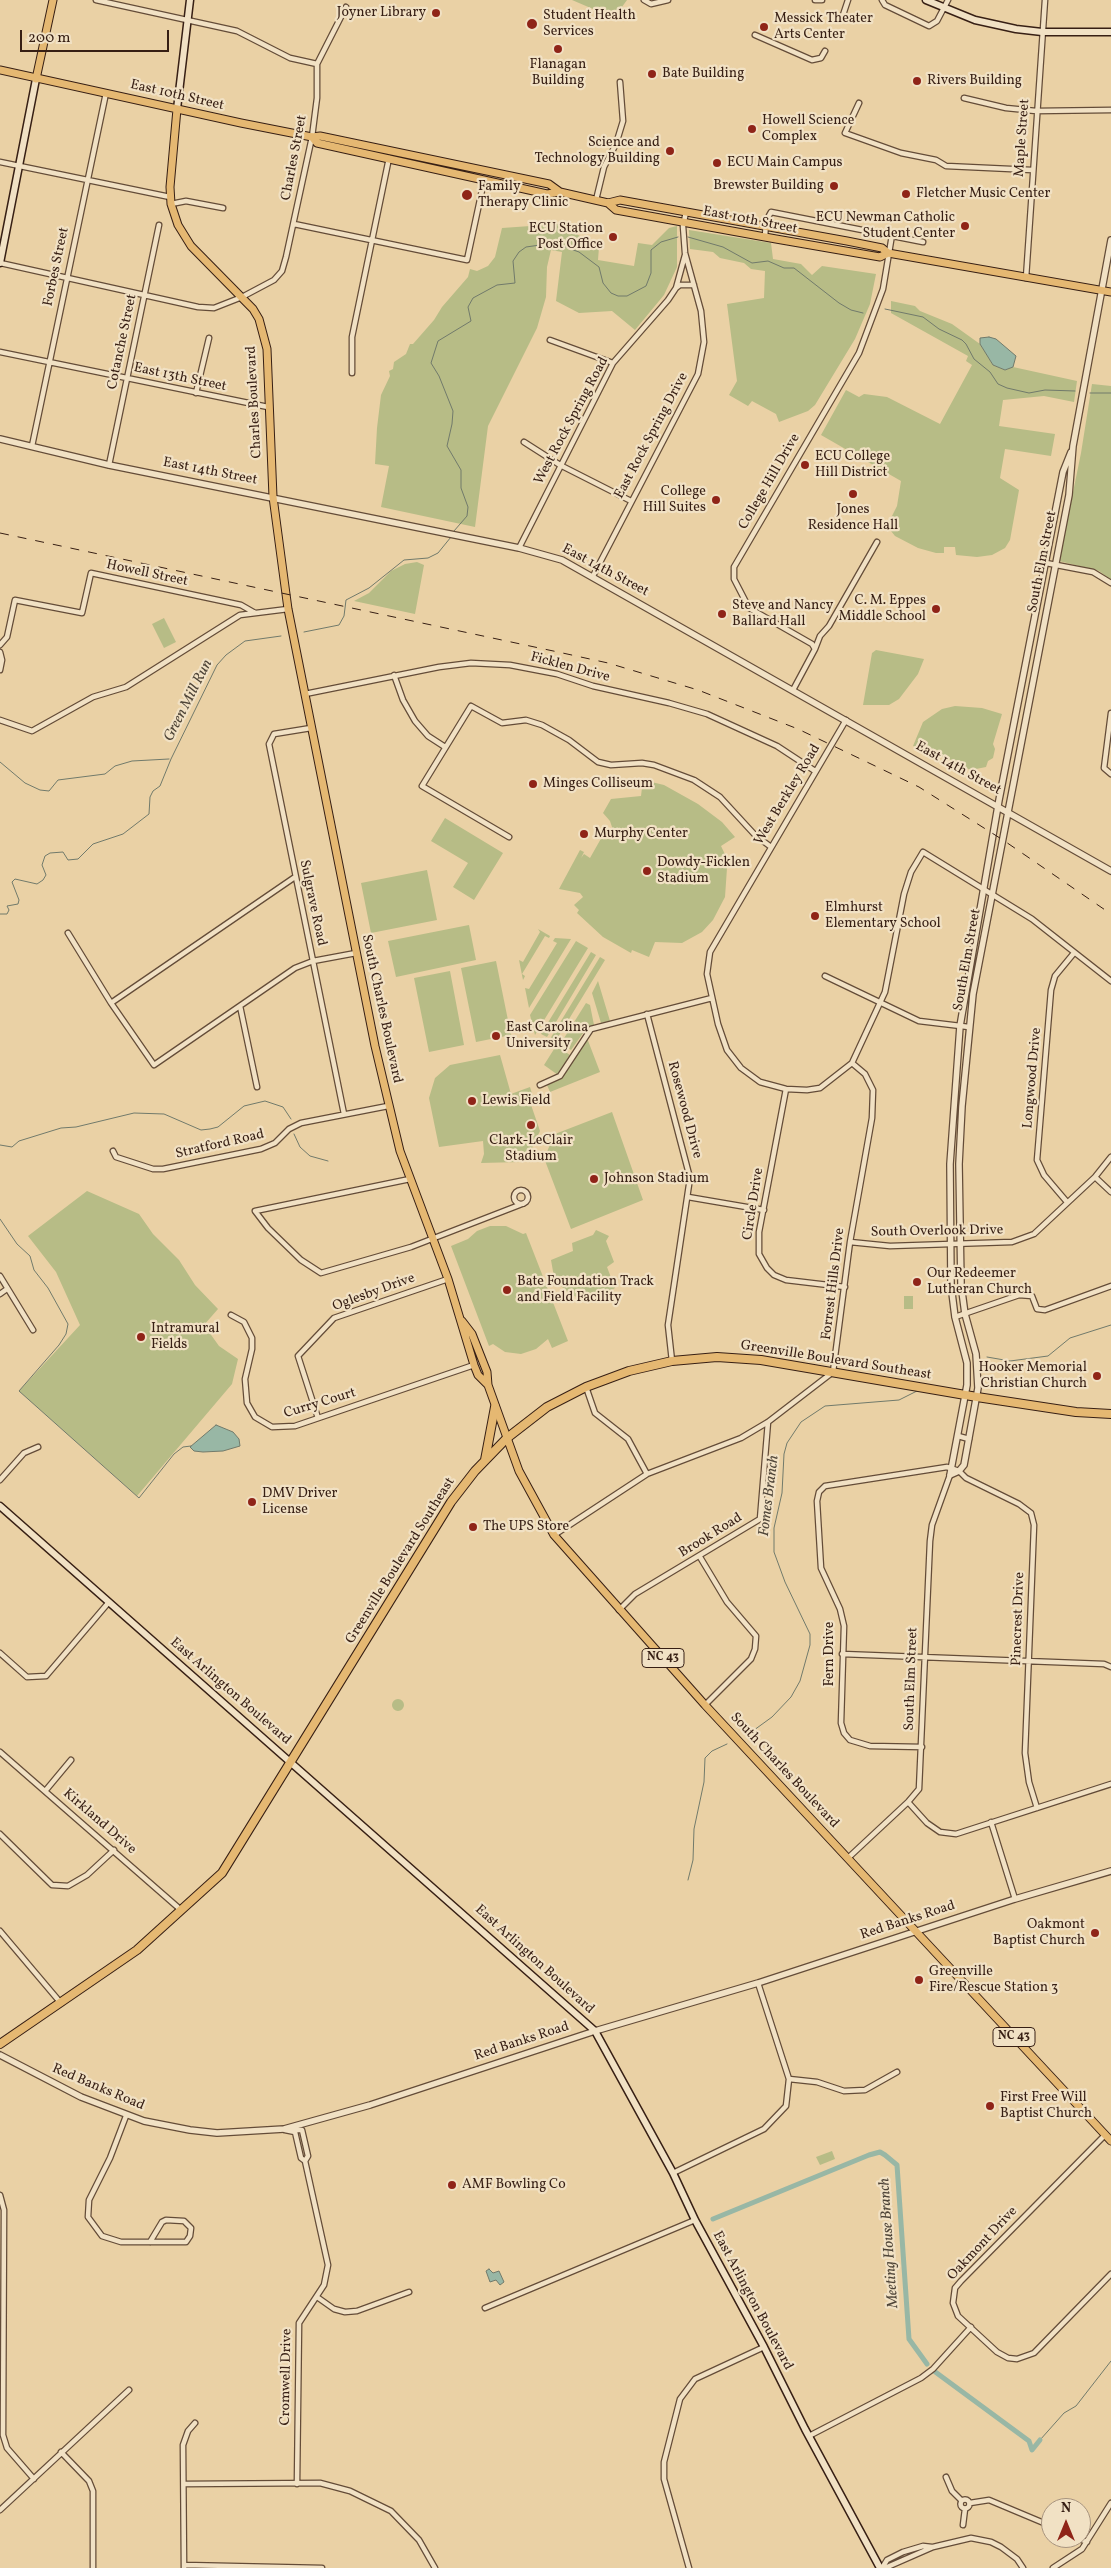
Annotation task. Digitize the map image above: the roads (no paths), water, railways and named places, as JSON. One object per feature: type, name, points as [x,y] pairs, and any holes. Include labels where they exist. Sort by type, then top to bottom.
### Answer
[{"type":"highway","name":"Greenville Boulevard Southeast","points":[[0,2044],[138,1950],[222,1873],[292,1763],[451,1502],[485,1460],[507,1438],[542,1411],[586,1387],[629,1370],[672,1361],[733,1358],[760,1360],[1076,1412],[1111,1414]]},
{"type":"highway","points":[[485,1460],[495,1407]]},
{"type":"main road","points":[[0,263],[53,0]]},
{"type":"main road","points":[[177,109],[190,0]]},
{"type":"main road","points":[[926,0],[975,20],[1042,32],[1111,32]]},
{"type":"main road","name":"East 10th Street","points":[[0,70],[177,109],[312,137],[320,136],[549,184],[560,192]]},
{"type":"main road","name":"Charles Boulevard","points":[[177,109],[170,200],[178,225],[187,242],[242,297],[259,319],[267,349],[273,497],[288,609],[305,694]]},
{"type":"main road","name":"East 10th Street","points":[[312,137],[317,143],[547,194],[560,192],[596,200],[608,203],[616,210],[880,257],[888,253]]},
{"type":"main road","points":[[440,170],[467,172],[471,168]]},
{"type":"main road","name":"East 10th Street","points":[[608,203],[620,200],[882,248],[888,253],[1111,292]]},
{"type":"main road","name":"South Charles Boulevard","points":[[305,694],[388,1106],[410,1179],[462,1320],[464,1337],[478,1375],[488,1386]]},
{"type":"main road","name":"South Charles Boulevard","points":[[462,1320],[472,1334],[487,1372],[488,1386],[495,1407],[527,1490],[554,1535],[705,1705],[1111,2141]]},
{"type":"main road","name":"East Arlington Boulevard","points":[[0,1506],[595,2031],[673,2173],[695,2220],[764,2346],[809,2436],[882,2568]]},
{"type":"street","points":[[96,0],[242,32],[290,58],[317,64]]},
{"type":"street","points":[[124,6],[126,0]]},
{"type":"street","points":[[644,0],[651,4],[668,0]]},
{"type":"street","points":[[815,0],[822,0]]},
{"type":"street","points":[[843,15],[848,0]]},
{"type":"street","points":[[882,0],[885,5],[929,26],[936,21],[948,0]]},
{"type":"street","name":"Maple Street","points":[[1026,278],[1045,0]]},
{"type":"street","name":"Charles Street","points":[[0,263],[214,308],[242,297],[274,280],[282,271],[312,137],[317,98],[317,64],[346,7]]},
{"type":"street","points":[[755,35],[812,60],[821,58],[825,51]]},
{"type":"street","points":[[596,200],[604,167],[616,144],[623,121],[620,82]]},
{"type":"street","name":"Forbes Street","points":[[32,446],[106,93]]},
{"type":"street","points":[[964,98],[1006,108],[1036,111],[1111,110]]},
{"type":"street","points":[[859,102],[845,133],[901,153],[936,160],[946,166],[1032,170]]},
{"type":"street","points":[[352,373],[352,337],[389,158]]},
{"type":"street","points":[[0,162],[170,200],[223,208]]},
{"type":"street","points":[[294,224],[467,260],[484,180]]},
{"type":"street","name":"East Rock Spring Drive","points":[[593,576],[698,374],[704,342],[701,311],[685,253],[684,221],[686,212]]},
{"type":"street","points":[[766,237],[767,217],[771,212],[923,242]]},
{"type":"street","name":"Cotanche Street","points":[[109,465],[146,295],[159,224]]},
{"type":"street","name":"College Hill Drive","points":[[815,648],[812,644],[749,608],[734,579],[734,567],[859,353],[878,306],[887,273],[888,253],[892,235]]},
{"type":"street","name":"South Elm Street","points":[[959,1471],[964,1464],[977,1397],[977,1363],[965,1314],[960,1244],[959,1164],[969,1027],[979,963],[1054,565],[1069,495],[1073,446],[1111,240]]},
{"type":"street","name":"West Rock Spring Road","points":[[519,548],[613,363],[668,300],[676,288],[685,253]]},
{"type":"street","points":[[676,288],[680,285],[694,285]]},
{"type":"street","points":[[196,393],[209,338]]},
{"type":"street","points":[[550,340],[613,363]]},
{"type":"street","name":"East 13th Street","points":[[0,352],[268,407]]},
{"type":"street","name":"East 14th Street","points":[[0,439],[109,465],[519,548],[562,560],[1111,871]]},
{"type":"street","points":[[524,442],[560,465],[631,501]]},
{"type":"street","name":"South Elm Street","points":[[848,1858],[916,1794],[920,1784],[932,1525],[950,1475],[965,1395],[967,1363],[955,1317],[951,1285],[950,1164],[960,1026],[998,806],[1023,687],[1059,492],[1063,472],[1073,446]]},
{"type":"street","points":[[1063,472],[1072,474]]},
{"type":"street","points":[[1059,492],[1069,495]]},
{"type":"street","points":[[793,690],[820,636],[829,626],[877,542]]},
{"type":"street","points":[[1046,563],[1093,572],[1111,583]]},
{"type":"street","name":"Howell Street","points":[[0,645],[7,637],[15,600],[82,613],[91,574],[236,604],[255,613]]},
{"type":"street","points":[[236,604],[240,615]]},
{"type":"street","points":[[0,720],[32,731],[93,697],[126,687],[240,615],[288,609]]},
{"type":"street","points":[[1037,609],[1046,611]]},
{"type":"street","points":[[0,652],[2,660],[0,670]]},
{"type":"street","name":"Ficklen Drive","points":[[305,694],[471,663],[510,665],[543,671],[593,686],[707,714],[777,746],[816,771]]},
{"type":"street","points":[[394,676],[403,700],[415,722],[428,736],[445,747]]},
{"type":"street","points":[[1023,687],[1031,688]]},
{"type":"street","points":[[509,837],[422,786],[471,706],[502,724],[522,720],[532,721],[569,740],[598,762],[611,765],[642,763],[654,765],[700,783],[720,797],[755,836],[771,847]]},
{"type":"street","points":[[1111,713],[1104,768],[1111,774]]},
{"type":"street","name":"West Berkley Road","points":[[846,720],[712,946],[707,966],[712,998],[727,1050],[741,1068],[760,1082],[786,1089],[820,1088],[852,1063]]},
{"type":"street","name":"Sulgrave Road","points":[[311,728],[274,734],[269,744],[344,1114]]},
{"type":"street","points":[[1010,746],[1020,748]]},
{"type":"street","points":[[852,1063],[885,992],[904,894],[911,872],[923,852],[1032,919],[1111,981]]},
{"type":"street","points":[[111,1003],[296,877]]},
{"type":"street","points":[[68,933],[111,1003],[154,1065],[296,968],[313,961],[356,953]]},
{"type":"street","name":"Longwood Drive","points":[[1067,1202],[1044,1175],[1037,1160],[1051,990],[1055,976],[1074,952]]},
{"type":"street","points":[[970,962],[979,963]]},
{"type":"street","points":[[825,976],[880,1004],[919,1020],[969,1027]]},
{"type":"street","points":[[540,1085],[560,1076],[591,1029],[712,998]]},
{"type":"street","points":[[240,1006],[257,1087]]},
{"type":"street","name":"Rosewood Drive","points":[[647,1014],[690,1178],[668,1325],[672,1361]]},
{"type":"street","name":"Forrest Hills Drive","points":[[833,1372],[850,1242],[872,1118],[872,1090],[865,1074],[852,1063]]},
{"type":"street","name":"Circle Drive","points":[[786,1089],[759,1237],[759,1254],[770,1272],[786,1280],[845,1287]]},
{"type":"street","points":[[953,1105],[962,1106]]},
{"type":"street","name":"Stratford Road","points":[[113,1151],[116,1157],[153,1169],[162,1169],[261,1149],[275,1143],[295,1126],[388,1106]]},
{"type":"street","name":"South Overlook Drive","points":[[850,1242],[890,1246],[1012,1242],[1034,1234],[1095,1177],[1111,1157]]},
{"type":"street","points":[[950,1164],[959,1164]]},
{"type":"street","points":[[1095,1177],[1111,1192]]},
{"type":"street","points":[[410,1179],[255,1211],[268,1228],[301,1260],[321,1273],[432,1239],[507,1208],[522,1204],[528,1198],[526,1192],[518,1191],[507,1208]]},
{"type":"street","points":[[688,1197],[764,1210]]},
{"type":"street","points":[[514,1198],[518,1203],[522,1204]]},
{"type":"street","points":[[0,1276],[33,1330]]},
{"type":"street","name":"Oglesby Drive","points":[[318,1418],[298,1356],[334,1318],[448,1279]]},
{"type":"street","points":[[955,1317],[1019,1295],[1032,1296],[1037,1309],[1045,1310],[1111,1286]]},
{"type":"street","points":[[0,1294],[7,1289]]},
{"type":"street","name":"Curry Court","points":[[231,1315],[244,1322],[252,1338],[252,1350],[244,1388],[247,1403],[255,1417],[272,1427],[286,1428],[474,1365]]},
{"type":"street","points":[[967,1363],[977,1363]]},
{"type":"street","points":[[554,1535],[647,1474],[741,1438],[768,1422],[833,1372]]},
{"type":"street","points":[[586,1387],[595,1413],[628,1439],[647,1474]]},
{"type":"street","name":"Brook Road","points":[[619,1610],[635,1594],[700,1557],[760,1519],[768,1422]]},
{"type":"street","points":[[958,1436],[969,1439]]},
{"type":"street","points":[[0,1480],[24,1453],[38,1447]]},
{"type":"street","name":"Fern Drive","points":[[922,1747],[870,1746],[850,1740],[844,1733],[841,1723],[844,1626],[840,1609],[821,1568],[816,1517],[819,1492],[826,1486],[951,1468],[959,1471]]},
{"type":"street","points":[[950,1475],[959,1471]]},
{"type":"street","name":"Pinecrest Drive","points":[[959,1471],[966,1478],[1019,1504],[1031,1513],[1034,1525],[1025,1754],[1029,1782],[1037,1808]]},
{"type":"street","points":[[700,1557],[726,1602],[756,1636],[755,1649],[751,1659],[705,1705]]},
{"type":"street","points":[[0,1653],[27,1677],[46,1676],[109,1602]]},
{"type":"street","points":[[842,1654],[1104,1664],[1111,1667]]},
{"type":"street","name":"Kirkland Drive","points":[[0,1752],[46,1790],[182,1911]]},
{"type":"street","points":[[46,1790],[71,1760]]},
{"type":"street","points":[[908,1802],[928,1823],[940,1832],[956,1834],[1111,1784]]},
{"type":"street","points":[[991,1822],[1015,1898]]},
{"type":"street","points":[[0,1834],[52,1885],[68,1886],[87,1874],[114,1850]]},
{"type":"street","name":"Red Banks Road","points":[[0,2055],[81,2097],[126,2116],[163,2126],[217,2133],[284,2129],[324,2119],[428,2087],[595,2031],[917,1932],[1015,1898],[1111,1871]]},
{"type":"street","points":[[0,1931],[60,2002]]},
{"type":"street","points":[[673,2173],[764,2130],[786,2106],[789,2079],[758,1982]]},
{"type":"street","points":[[789,2079],[817,2082],[844,2091],[851,2091],[865,2090],[898,2072]]},
{"type":"street","points":[[126,2116],[110,2158],[89,2200],[88,2217],[96,2230],[111,2241],[150,2242],[186,2242],[190,2236],[191,2228],[184,2221],[166,2220],[162,2222],[150,2242]]},
{"type":"street","name":"Cromwell Drive","points":[[284,2129],[302,2130],[308,2156],[305,2161]]},
{"type":"street","name":"Cromwell Drive","points":[[284,2129],[295,2132],[301,2158],[305,2161],[328,2264],[324,2285],[299,2323],[297,2484]]},
{"type":"street","name":"Oakmont Drive","points":[[1105,2135],[956,2288],[953,2303],[955,2312],[997,2352],[1008,2358],[1027,2357],[1111,2274]]},
{"type":"street","points":[[0,2195],[4,2210],[2,2435],[8,2448],[34,2479]]},
{"type":"street","points":[[485,2308],[695,2220]]},
{"type":"street","points":[[317,2297],[334,2309],[345,2312],[357,2311],[409,2292]]},
{"type":"street","points":[[809,2436],[921,2378],[934,2369],[971,2327]]},
{"type":"street","points":[[689,2568],[664,2479],[664,2462],[680,2399],[695,2379],[764,2346]]},
{"type":"street","points":[[0,2510],[129,2390]]},
{"type":"street","points":[[194,2423],[188,2431],[183,2444],[184,2567],[313,2566],[322,2568]]},
{"type":"street","points":[[61,2452],[88,2481],[93,2491],[93,2568]]},
{"type":"street","points":[[946,2477],[952,2491],[961,2500],[960,2504],[965,2509]]},
{"type":"street","points":[[184,2484],[320,2483],[350,2492],[391,2511],[419,2540],[435,2568]]},
{"type":"street","points":[[961,2500],[968,2500],[970,2503]]},
{"type":"street","points":[[963,2525],[965,2509],[970,2503],[990,2500],[1041,2522]]},
{"type":"street","points":[[1091,2536],[1111,2503]]},
{"type":"street","points":[[882,2568],[887,2560],[903,2552],[923,2546],[933,2547],[971,2538],[991,2542],[1009,2552],[1023,2568]]},
{"type":"street","points":[[1053,2568],[1076,2555],[1082,2548]]},
{"type":"waterway","name":"Green Mill Run","points":[[454,531],[467,516],[468,507],[461,488],[461,470],[447,446],[453,411],[439,376],[431,363],[438,341],[471,321],[468,307],[473,298],[497,285],[515,283],[513,261],[519,252],[526,247],[554,243],[579,252],[599,267],[603,283],[611,293],[618,296],[627,296],[646,286],[651,273],[651,250],[661,242],[678,237]]},
{"type":"waterway","name":"Green Mill Run","points":[[688,237],[723,247],[752,263],[768,261],[784,268],[794,268],[839,303],[851,310],[863,313]]},
{"type":"waterway","name":"Green Mill Run","points":[[885,309],[923,317],[939,329],[962,340],[974,359],[990,372],[998,384],[1007,388],[1029,393],[1045,390],[1075,391]]},
{"type":"waterway","name":"Green Mill Run","points":[[1090,393],[1111,393]]},
{"type":"waterway","name":"Green Mill Run","points":[[304,632],[339,625],[344,616],[346,600],[369,588],[404,560],[428,558],[438,553],[451,537]]},
{"type":"waterway","name":"Green Mill Run","points":[[0,914],[7,914],[9,910],[7,906],[18,904],[19,900],[12,882],[15,879],[37,884],[43,880],[46,875],[42,865],[45,856],[50,853],[63,852],[68,860],[78,859],[93,844],[123,834],[149,814],[150,797],[153,791],[160,786],[171,759],[217,665],[226,655],[245,641],[281,636]]},
{"type":"waterway","name":"Green Mill Run","points":[[0,762],[25,783],[40,790],[49,791],[58,780],[105,774],[115,766],[132,761],[169,759]]},
{"type":"waterway","points":[[0,1145],[12,1147],[19,1141],[61,1128],[76,1127],[134,1113],[164,1114],[201,1130],[210,1129],[218,1127],[244,1106],[265,1101],[283,1107],[291,1119]]},
{"type":"waterway","points":[[294,1134],[300,1147],[310,1156],[328,1161]]},
{"type":"waterway","points":[[0,1219],[17,1244],[30,1256],[34,1270],[48,1288],[68,1324],[66,1334],[59,1345],[19,1391],[139,1498],[174,1454],[183,1447],[191,1446]]},
{"type":"waterway","name":"Fomes Branch","points":[[987,1357],[1010,1361],[1048,1356],[1070,1338],[1111,1325]]},
{"type":"waterway","name":"Fomes Branch","points":[[750,1733],[772,1717],[791,1697],[800,1681],[810,1645],[810,1634],[785,1582],[774,1552],[774,1528],[782,1493],[784,1454],[787,1443],[801,1422],[825,1406],[899,1400],[917,1391]]},
{"type":"waterway","name":"Fomes Branch","points":[[688,1880],[693,1860],[694,1829],[704,1782],[705,1758],[712,1751],[727,1744]]},
{"type":"waterway","name":"Meeting House Branch","points":[[713,2219],[869,2155],[880,2152],[885,2155],[897,2165],[909,2339],[927,2364]]},
{"type":"waterway","name":"Meeting House Branch","points":[[1040,2440],[1064,2413],[1076,2406],[1111,2361]]},
{"type":"waterway","name":"Meeting House Branch","points":[[934,2371],[1029,2441],[1032,2450],[1040,2440]]},
{"type":"railway","points":[[0,533],[608,663],[698,690],[798,729],[919,787],[1003,840],[1111,914]]},
{"type":"place","name":"Joyner Library","points":[[436,13]]},
{"type":"place","name":"Student Health Services","points":[[532,24]]},
{"type":"place","name":"Messick Theater Arts Center","points":[[764,27]]},
{"type":"place","name":"Flanagan Building","points":[[558,49]]},
{"type":"place","name":"Bate Building","points":[[652,74]]},
{"type":"place","name":"Rivers Building","points":[[917,81]]},
{"type":"place","name":"Howell Science Complex","points":[[752,129]]},
{"type":"place","name":"Science and Technology Building","points":[[670,151]]},
{"type":"place","name":"ECU Main Campus","points":[[717,163]]},
{"type":"place","name":"Brewster Building","points":[[834,186]]},
{"type":"place","name":"Fletcher Music Center","points":[[906,194]]},
{"type":"place","name":"Family Therapy Clinic","points":[[467,195]]},
{"type":"place","name":"ECU Newman Catholic Student Center","points":[[965,226]]},
{"type":"place","name":"ECU Station Post Office","points":[[613,237]]},
{"type":"place","name":"ECU College Hill District","points":[[805,465]]},
{"type":"place","name":"Jones Residence Hall","points":[[853,494]]},
{"type":"place","name":"College Hill Suites","points":[[716,500]]},
{"type":"place","name":"C. M. Eppes Middle School","points":[[936,609]]},
{"type":"place","name":"Steve and Nancy Ballard Hall","points":[[722,614]]},
{"type":"place","name":"Minges Colliseum","points":[[533,784]]},
{"type":"place","name":"Murphy Center","points":[[584,834]]},
{"type":"place","name":"Dowdy-Ficklen Stadium","points":[[647,871]]},
{"type":"place","name":"Elmhurst Elementary School","points":[[815,916]]},
{"type":"place","name":"East Carolina University","points":[[496,1036]]},
{"type":"place","name":"Lewis Field","points":[[472,1101]]},
{"type":"place","name":"Clark-LeClair Stadium","points":[[531,1125]]},
{"type":"place","name":"Johnson Stadium","points":[[594,1179]]},
{"type":"place","name":"Our Redeemer Lutheran Church","points":[[917,1282]]},
{"type":"place","name":"Bate Foundation Track and Field Facility","points":[[507,1290]]},
{"type":"place","name":"Intramural Fields","points":[[141,1337]]},
{"type":"place","name":"Hooker Memorial Christian Church","points":[[1097,1376]]},
{"type":"place","name":"DMV Driver License","points":[[252,1502]]},
{"type":"place","name":"The UPS Store","points":[[473,1527]]},
{"type":"place","name":"Oakmont Baptist Church","points":[[1095,1933]]},
{"type":"place","name":"Greenville Fire/Rescue Station 3","points":[[919,1980]]},
{"type":"place","name":"First Free Will Baptist Church","points":[[990,2106]]},
{"type":"place","name":"AMF Bowling Co","points":[[452,2185]]}]
